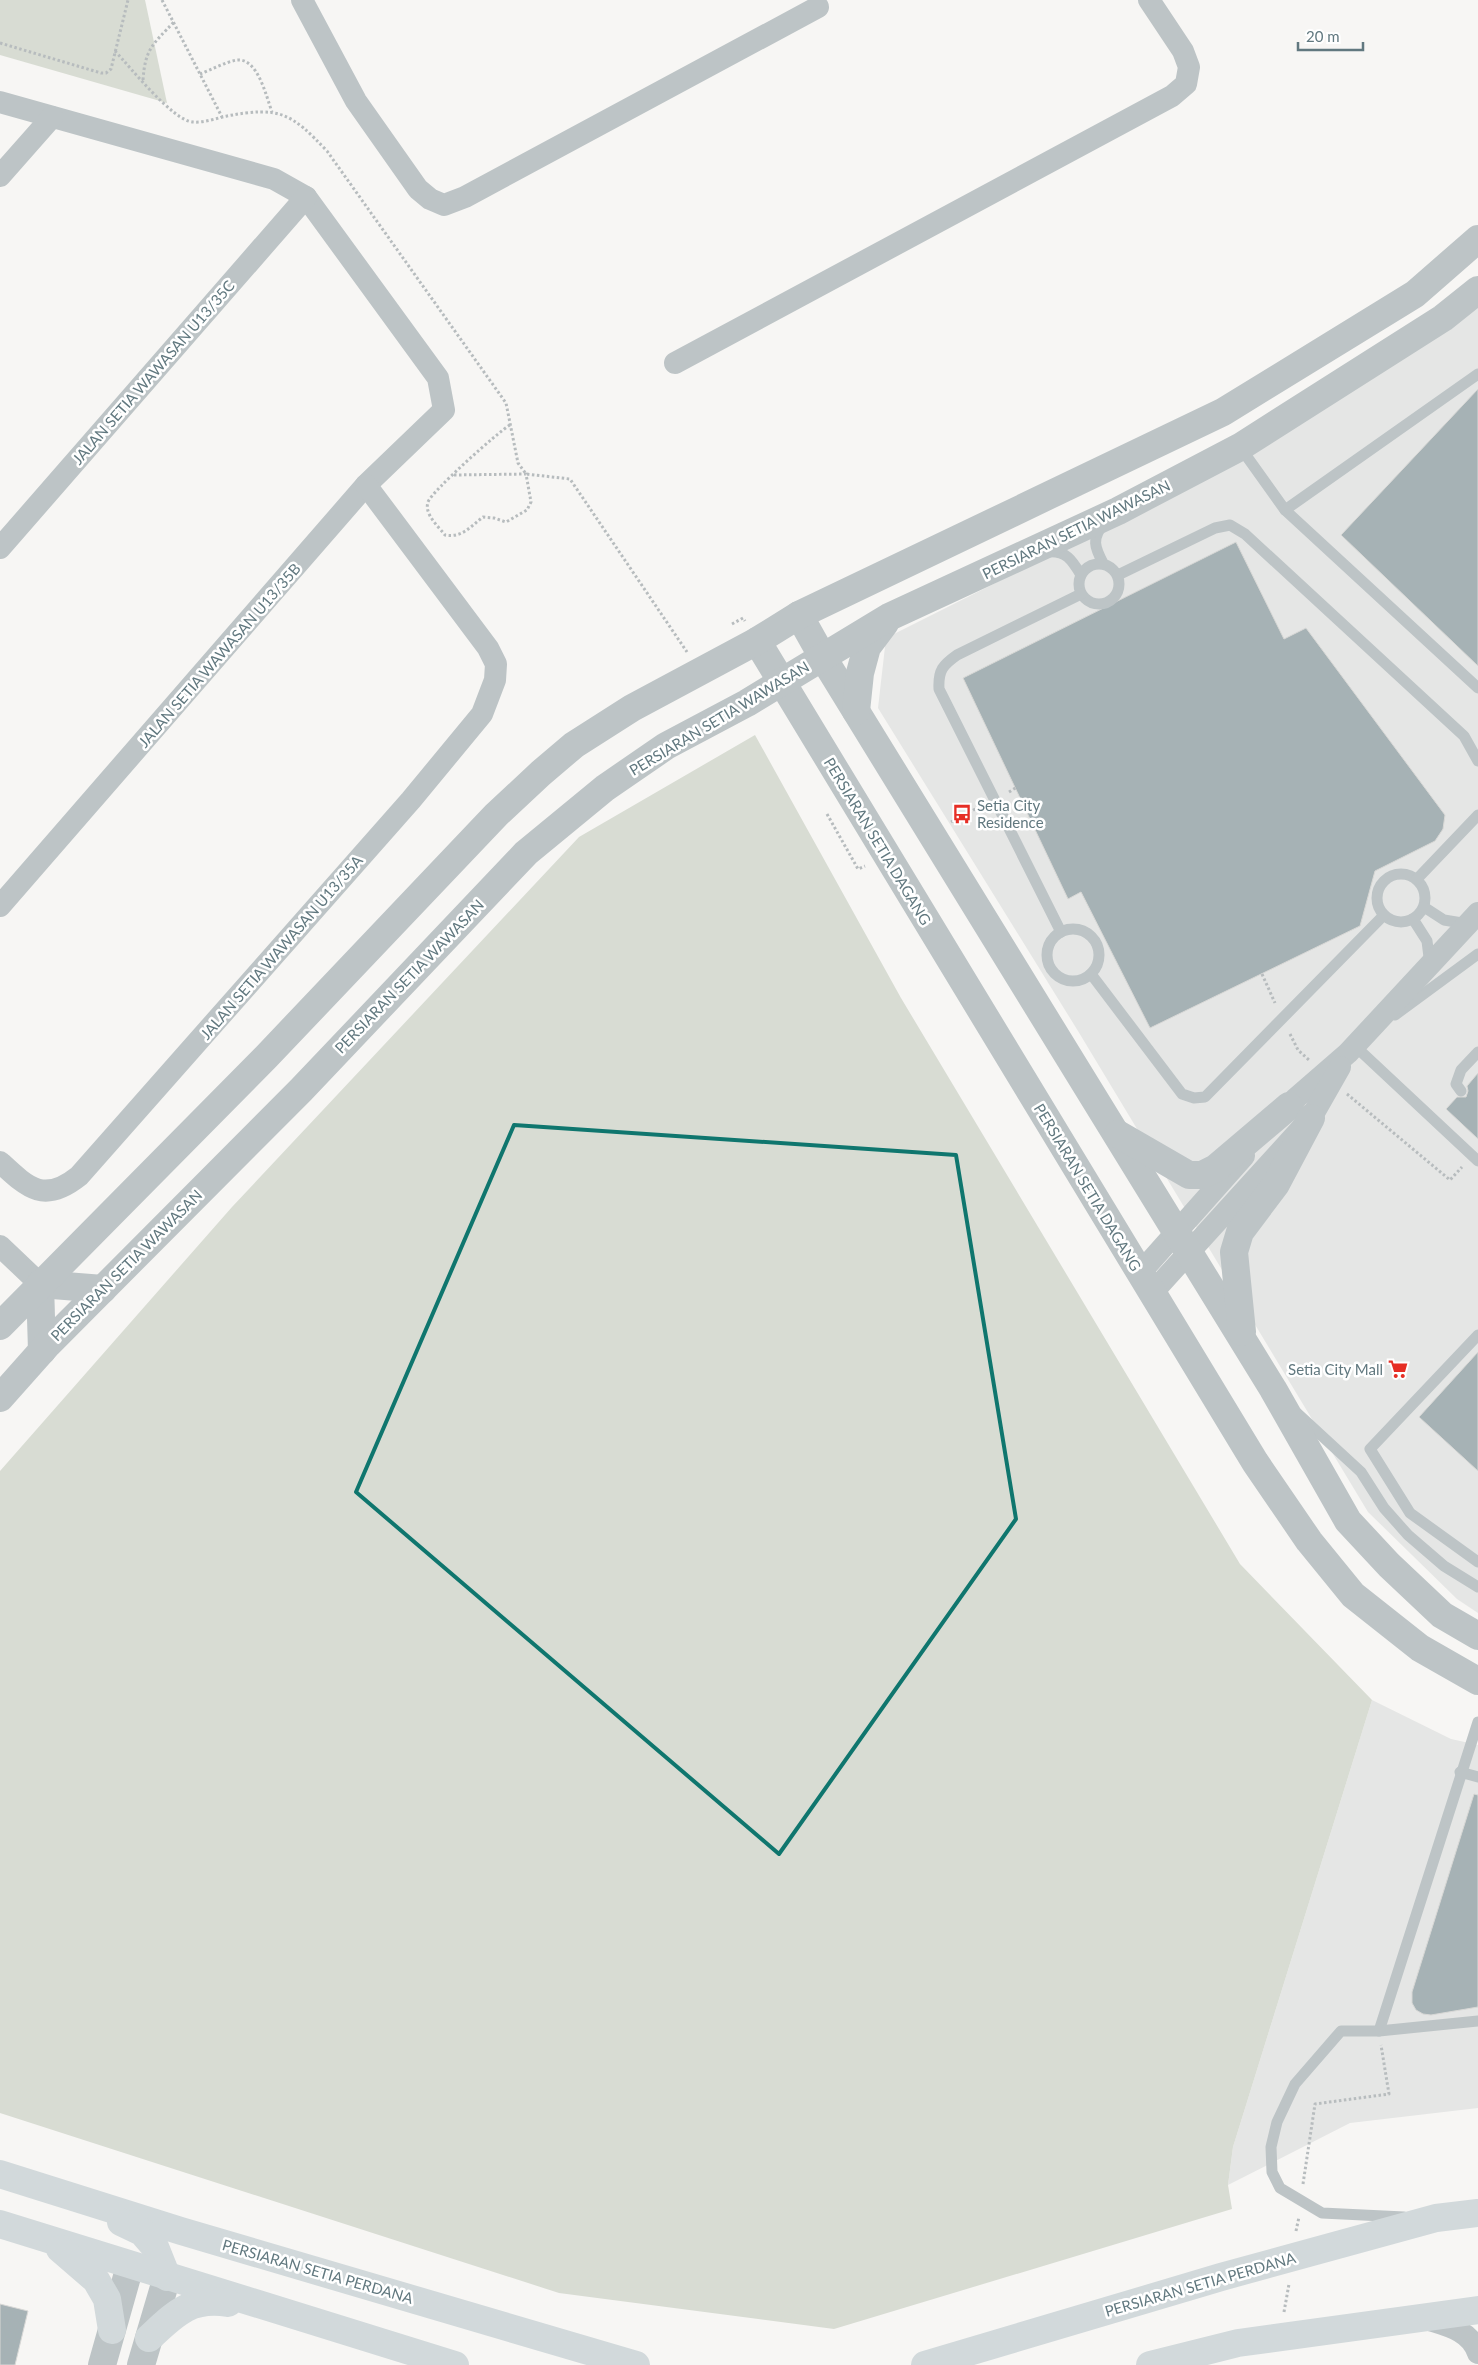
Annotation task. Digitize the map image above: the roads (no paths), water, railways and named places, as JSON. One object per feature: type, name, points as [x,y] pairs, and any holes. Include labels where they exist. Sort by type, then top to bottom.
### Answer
[{"type":"main road","name":"PERSIARAN SETIA PERDANA","points":[[0,2174],[636,2365]]},
{"type":"main road","points":[[85,2200],[109,2217],[142,2232],[155,2247],[167,2277]]},
{"type":"main road","name":"PERSIARAN SETIA PERDANA","points":[[925,2365],[1221,2276],[1436,2218],[1478,2213]]},
{"type":"main road","points":[[0,2224],[130,2266],[275,2308],[455,2365]]},
{"type":"main road","points":[[49,2240],[96,2280],[106,2299],[112,2330]]},
{"type":"main road","points":[[130,2266],[155,2247],[177,2241],[213,2249],[235,2246]]},
{"type":"main road","points":[[149,2338],[180,2310],[199,2302],[218,2301],[275,2308]]},
{"type":"main road","points":[[1150,2365],[1238,2343],[1478,2310]]},
{"type":"street","points":[[675,363],[1172,96],[1186,84],[1189,67],[1183,51],[1149,0]]},
{"type":"street","points":[[304,1],[356,101],[418,189],[430,199],[444,205],[465,198],[818,7]]},
{"type":"street","points":[[0,102],[274,179],[306,197]]},
{"type":"street","points":[[0,176],[52,117]]},
{"type":"street","name":"JALAN SETIA WAWASAN U13/35B","points":[[0,906],[366,485],[444,410],[438,378],[306,197]]},
{"type":"street","name":"JALAN SETIA WAWASAN U13/35C","points":[[0,548],[306,197]]},
{"type":"street","points":[[0,1326],[266,1057],[496,815],[574,745],[632,708],[757,641],[799,615],[1223,412],[1415,294],[1478,239]]},
{"type":"street","name":"PERSIARAN SETIA WAWASAN","points":[[0,1398],[102,1289],[301,1090],[526,853],[606,788],[666,746],[746,703],[889,617],[1118,511],[1240,447],[1443,318],[1478,290]]},
{"type":"street","name":"JALAN SETIA WAWASAN U13/35A","points":[[0,1162],[26,1185],[45,1191],[63,1188],[79,1176],[411,800],[482,714],[495,680],[496,664],[488,648],[366,485]]},
{"type":"street","points":[[799,615],[822,656],[1273,1389],[1348,1521],[1388,1565],[1442,1615],[1478,1636]]},
{"type":"street","points":[[856,711],[860,673],[868,647],[889,617]]},
{"type":"street","name":"PERSIARAN SETIA DAGANG","points":[[757,641],[1255,1462],[1308,1541],[1353,1595],[1420,1648],[1478,1681]]},
{"type":"street","points":[[746,703],[783,710],[811,731]]},
{"type":"street","points":[[1146,1283],[1300,1112],[1352,1050],[1473,918]]},
{"type":"street","points":[[1115,1132],[1189,1175],[1202,1175],[1216,1168],[1300,1112]]},
{"type":"street","points":[[1243,1341],[1234,1252],[1240,1232],[1276,1184],[1300,1112]]},
{"type":"street","points":[[0,1246],[40,1284],[102,1289]]},
{"type":"street","points":[[40,1284],[42,1351]]},
{"type":"street","points":[[102,2365],[130,2266]]},
{"type":"street","points":[[141,2365],[167,2277]]},
{"type":"street","points":[[1421,2318],[1463,2333],[1474,2341],[1478,2353]]},
{"type":"lane","points":[[1285,510],[1478,374]]},
{"type":"lane","points":[[1240,447],[1285,510],[1478,688]]},
{"type":"lane","points":[[1103,563],[1095,548],[1095,538],[1102,527],[1118,511]]},
{"type":"lane","points":[[1118,575],[1215,528],[1230,526],[1253,541],[1464,736],[1478,761]]},
{"type":"lane","points":[[1021,556],[1049,551],[1062,552],[1072,559],[1081,575]]},
{"type":"lane","points":[[1103,563],[1110,566],[1118,575],[1119,589],[1111,600],[1098,604],[1092,602],[1082,594],[1079,581],[1081,575],[1090,565],[1103,563]]},
{"type":"lane","points":[[1061,932],[938,689],[938,676],[945,664],[958,655],[1082,594]]},
{"type":"lane","points":[[1417,879],[1478,815]]},
{"type":"lane","points":[[1402,873],[1417,879],[1425,892],[1424,907],[1413,919],[1398,922],[1384,915],[1377,901],[1381,885],[1386,879],[1402,873]]},
{"type":"lane","points":[[1424,907],[1444,920],[1473,918]]},
{"type":"lane","points":[[1091,974],[1182,1094],[1194,1098],[1206,1097],[1384,915]]},
{"type":"lane","points":[[1413,919],[1427,941],[1430,965]]},
{"type":"lane","points":[[1077,929],[1092,936],[1096,943],[1099,960],[1091,974],[1075,981],[1058,977],[1052,970],[1047,953],[1054,937],[1061,932],[1077,929]]},
{"type":"lane","points":[[1472,1162],[1352,1050],[1478,954]]},
{"type":"lane","points":[[1462,1091],[1456,1084],[1457,1078],[1478,1052]]},
{"type":"lane","points":[[1478,1335],[1370,1449],[1410,1513],[1478,1562]]},
{"type":"lane","points":[[1273,1389],[1362,1472],[1384,1508],[1408,1535],[1444,1566],[1478,1587]]},
{"type":"lane","points":[[1379,2031],[1460,1772],[1478,1722]]},
{"type":"lane","points":[[1460,1772],[1478,1777]]},
{"type":"lane","points":[[1436,2218],[1322,2213],[1280,2188],[1272,2172],[1271,2147],[1277,2122],[1295,2084],[1341,2031],[1379,2031],[1478,2021]]},
{"type":"place","name":"Setia City Residence","points":[[962,814]]},
{"type":"place","name":"Setia City Mall","points":[[1398,1369]]}]
